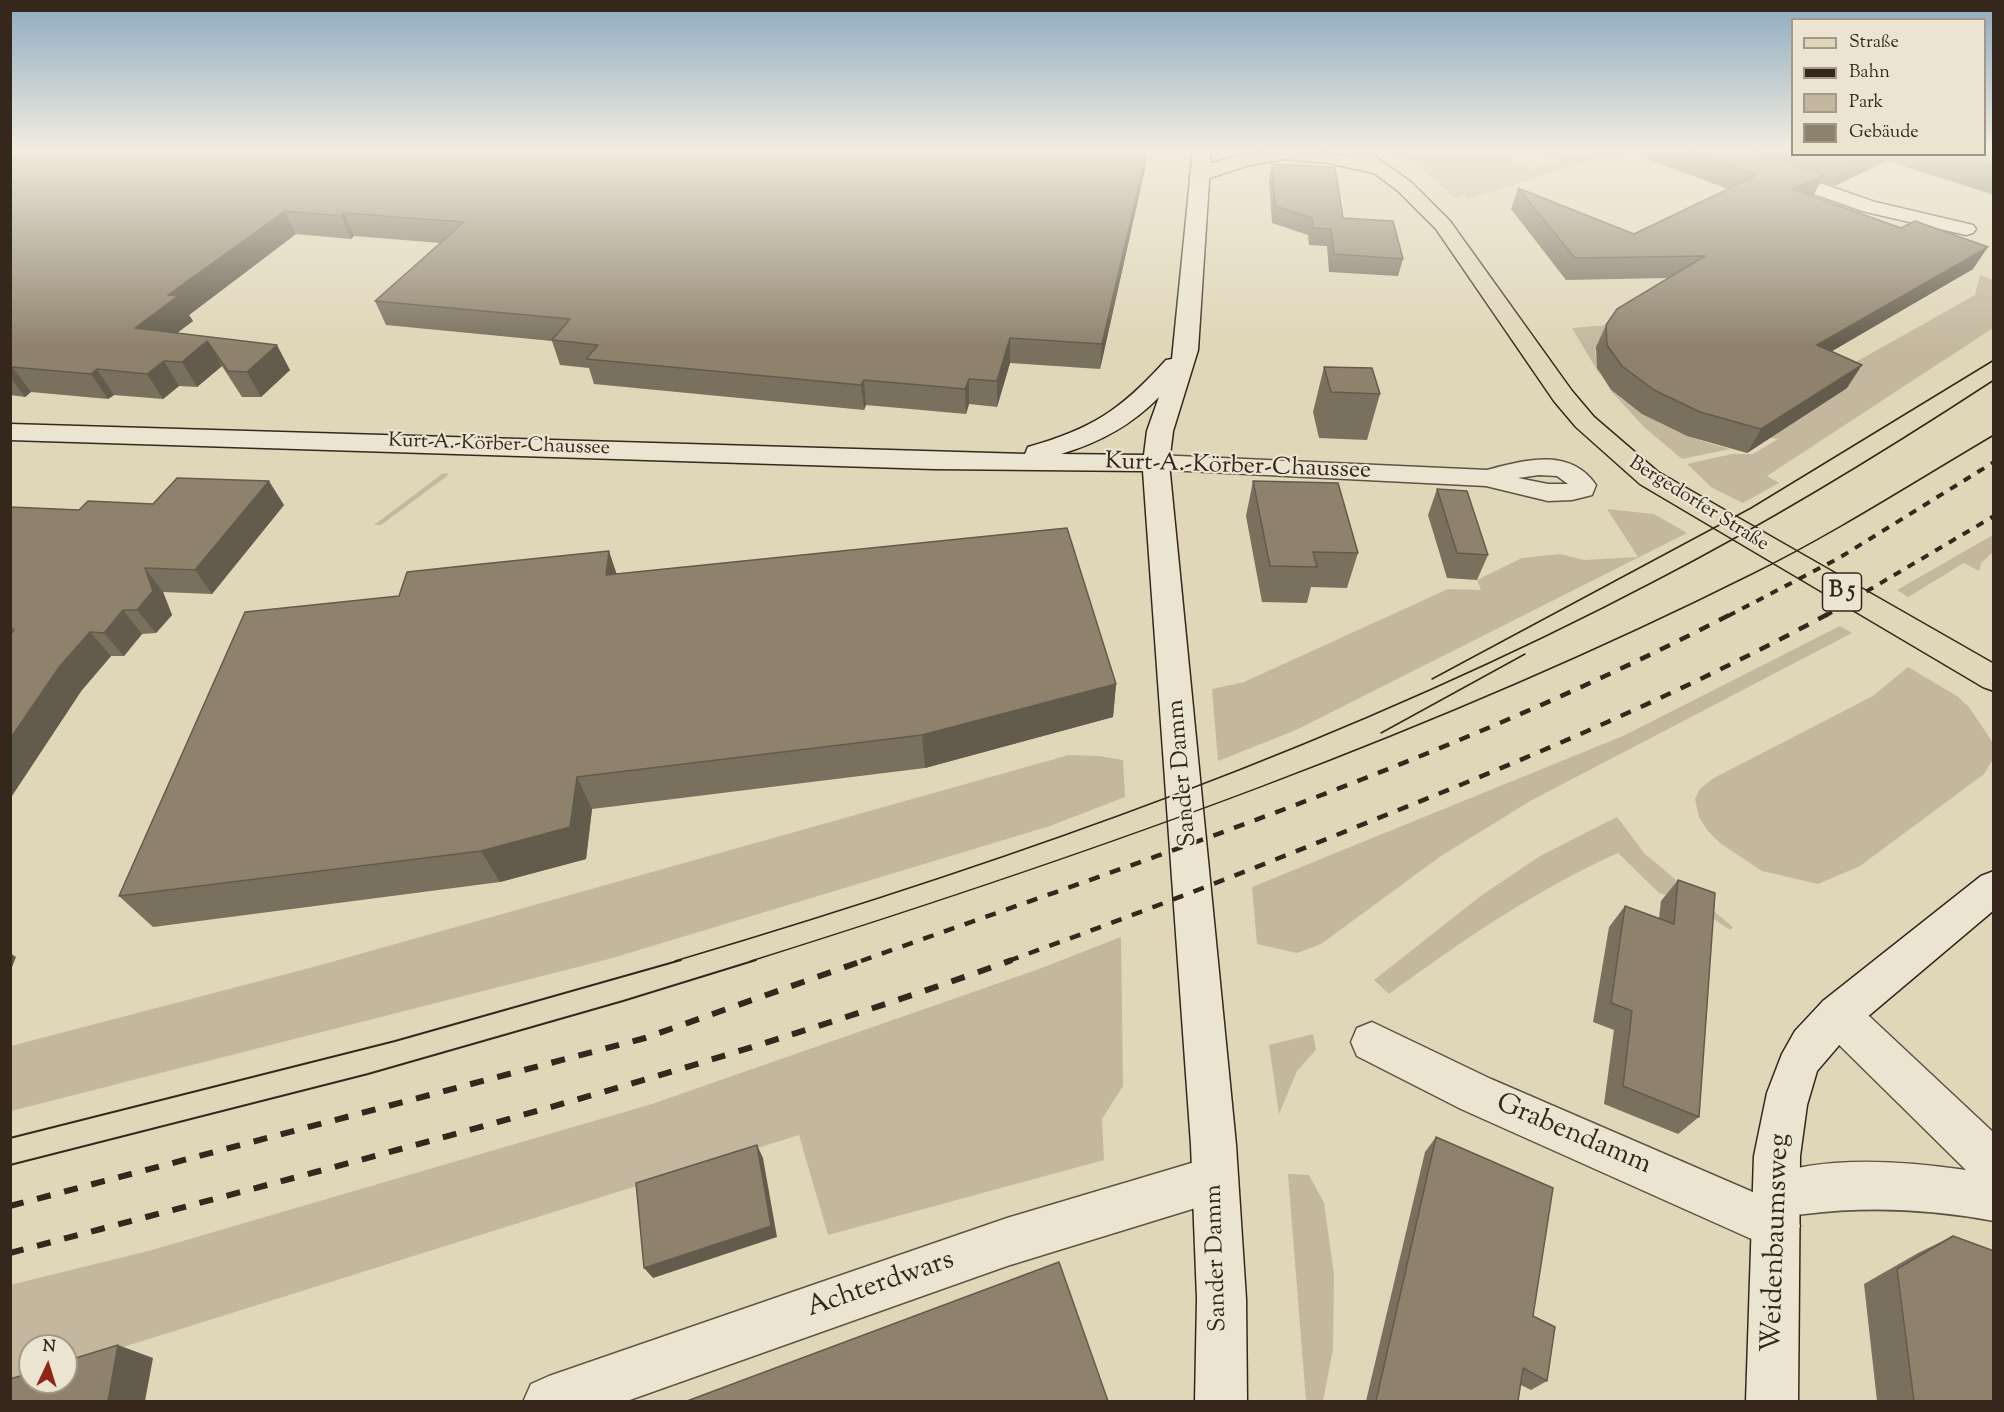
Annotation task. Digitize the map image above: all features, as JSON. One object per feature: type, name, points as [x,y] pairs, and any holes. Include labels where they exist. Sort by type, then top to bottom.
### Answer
[{"type":"main road","name":"Sander Damm","points":[[1195,216],[1186,350],[1160,431],[1156,463],[1184,765],[1215,1179],[1221,1401]]},
{"type":"main road","name":"Bergedorfer Straße","points":[[1434,216],[1443,225],[1568,402],[1621,455],[1649,478],[1692,505],[1994,679]]},
{"type":"main road","points":[[1908,216],[1966,229]]},
{"type":"main road","name":"Kurt-A.-Körber-Chaussee","points":[[988,462],[1064,446],[1121,420],[1139,405],[1186,350]]},
{"type":"main road","name":"Kurt-A.-Körber-Chaussee","points":[[10,432],[988,462],[1156,463],[1488,478]]},
{"type":"main road","name":"Weidenbaumsweg","points":[[1772,1401],[1777,1156],[1782,1122],[1802,1058],[1818,1035],[1838,1015],[1994,887]]},
{"type":"main road","points":[[1838,1015],[1994,1165]]},
{"type":"main road","name":"Grabendamm","points":[[1372,1042],[1476,1094],[1777,1211]]},
{"type":"main road","name":"Achterdwars","points":[[549,1401],[1007,1242],[1215,1179]]},
{"type":"main road","points":[[1777,1211],[1848,1184],[1948,1189],[1994,1198]]},
{"type":"green space","points":[[1980,275],[1993,280],[1993,328],[1767,476],[1779,483],[1743,503],[1711,487],[1687,464],[1732,454],[1753,454],[1778,439],[1770,438],[1847,367],[1975,295]]},
{"type":"green space","points":[[1608,325],[1595,352],[1600,375],[1572,328]]},
{"type":"green space","points":[[1610,390],[1652,419],[1697,439],[1730,449],[1682,459],[1644,427]]},
{"type":"green space","points":[[448,473],[381,525],[374,525],[442,474]]},
{"type":"green space","points":[[1607,509],[1654,514],[1687,533],[1296,730],[1218,761],[1212,689],[1244,682],[1448,589],[1481,590],[1477,580],[1522,558],[1560,554],[1584,560],[1638,557]]},
{"type":"green space","points":[[1993,535],[1993,552],[1981,563],[1979,571],[1964,563],[1908,597],[1897,590]]},
{"type":"green space","points":[[1840,626],[1852,633],[1532,800],[1441,856],[1321,944],[1297,953],[1257,944],[1252,887],[1623,736]]},
{"type":"green space","points":[[1908,667],[1957,696],[1969,707],[1993,743],[1993,759],[1984,774],[1860,866],[1818,884],[1762,871],[1720,843],[1707,830],[1699,817],[1695,799],[1699,790],[1712,779],[1873,696]]},
{"type":"green space","points":[[1069,755],[1123,760],[1125,797],[1050,826],[609,959],[11,1111],[11,1046],[317,966]]},
{"type":"green space","points":[[1617,817],[1645,854],[1733,927],[1730,930],[1690,903],[1659,893],[1618,853],[1528,900],[1389,994],[1374,980],[1482,895],[1540,856]]},
{"type":"green space","points":[[1121,937],[1123,1086],[1102,1119],[1104,1160],[828,1235],[799,1135],[78,1361],[78,1334],[18,1334],[18,1380],[11,1382],[10,1285],[152,1250],[652,1104],[1039,969]]},
{"type":"green space","points":[[1313,1034],[1316,1050],[1297,1071],[1279,1114],[1269,1045]]},
{"type":"green space","points":[[1288,1174],[1309,1175],[1324,1203],[1334,1275],[1333,1349],[1323,1401],[1306,1401]]},
{"type":"building","points":[[10,216],[278,216],[168,295],[178,296],[135,328],[277,345],[247,372],[228,371],[207,341],[182,362],[164,361],[147,374],[97,369],[91,374],[10,368]]},
{"type":"building","points":[[383,216],[1132,216],[1102,344],[1010,338],[997,381],[969,379],[965,389],[864,380],[861,385],[586,359],[598,345],[552,340],[570,319],[375,301],[464,222]]},
{"type":"building","points":[[1306,216],[1343,216],[1343,218],[1393,221],[1403,259],[1334,254],[1331,229],[1313,228],[1312,218]]},
{"type":"building","points":[[1541,216],[1588,216],[1634,234],[1672,216],[1867,216],[1901,228],[1915,221],[1988,247],[1817,345],[1862,365],[1761,429],[1700,412],[1654,390],[1622,366],[1607,345],[1606,325],[1617,309],[1705,256],[1575,258]]},
{"type":"building","points":[[1324,367],[1372,368],[1380,394],[1331,392]]},
{"type":"building","points":[[177,478],[269,481],[195,570],[145,568],[153,591],[137,610],[123,610],[104,633],[90,632],[60,666],[10,739],[10,635],[14,630],[10,627],[10,507],[79,510],[88,501],[153,504]]},
{"type":"building","points":[[1253,481],[1338,483],[1358,553],[1313,552],[1317,567],[1270,566]]},
{"type":"building","points":[[1437,489],[1467,491],[1488,555],[1457,553]]},
{"type":"building","points":[[1067,528],[1116,684],[922,735],[577,777],[570,827],[481,851],[119,896],[245,612],[399,596],[407,572],[609,551],[606,575]]},
{"type":"building","points":[[1678,880],[1715,893],[1699,1117],[1623,1086],[1632,1011],[1611,1003],[1625,906],[1674,924]]},
{"type":"building","points":[[1436,1137],[1553,1188],[1533,1316],[1555,1327],[1547,1381],[1523,1368],[1518,1401],[1376,1401]]},
{"type":"building","points":[[757,1145],[771,1226],[644,1268],[636,1183]]},
{"type":"building","points":[[1953,1236],[1994,1251],[1994,1401],[1914,1401],[1897,1269]]},
{"type":"building","points":[[1059,1262],[1108,1401],[687,1401]]},
{"type":"building","points":[[118,1345],[108,1401],[10,1401],[10,1379],[18,1377],[18,1394],[78,1394],[78,1357]]},
{"type":"tram line","points":[[1432,679],[1751,508],[1994,360]]},
{"type":"tram line","points":[[675,961],[801,923],[1052,840],[1298,746],[1419,695],[1539,639],[1743,534],[1828,485],[1994,380]]},
{"type":"tram line","points":[[751,961],[1133,834],[1385,739],[1509,687],[1631,632],[1783,558],[1994,435]]},
{"type":"tram line","points":[[1381,733],[1525,654]]},
{"type":"tram line","points":[[10,1138],[395,1041],[681,960]]},
{"type":"tram line","points":[[10,1165],[368,1074],[623,1001],[756,960]]},
{"type":"railway","points":[[1728,616],[1839,558],[1994,462]]},
{"type":"railway","points":[[1825,616],[1994,516]]},
{"type":"railway","points":[[861,961],[1192,843],[1411,760],[1519,715],[1731,614]]},
{"type":"railway","points":[[1008,961],[1236,875],[1545,749],[1716,671],[1828,614]]},
{"type":"railway","points":[[10,1206],[645,1038],[865,960]]},
{"type":"railway","points":[[10,1253],[388,1152],[640,1081],[889,1003],[1012,960]]}]
